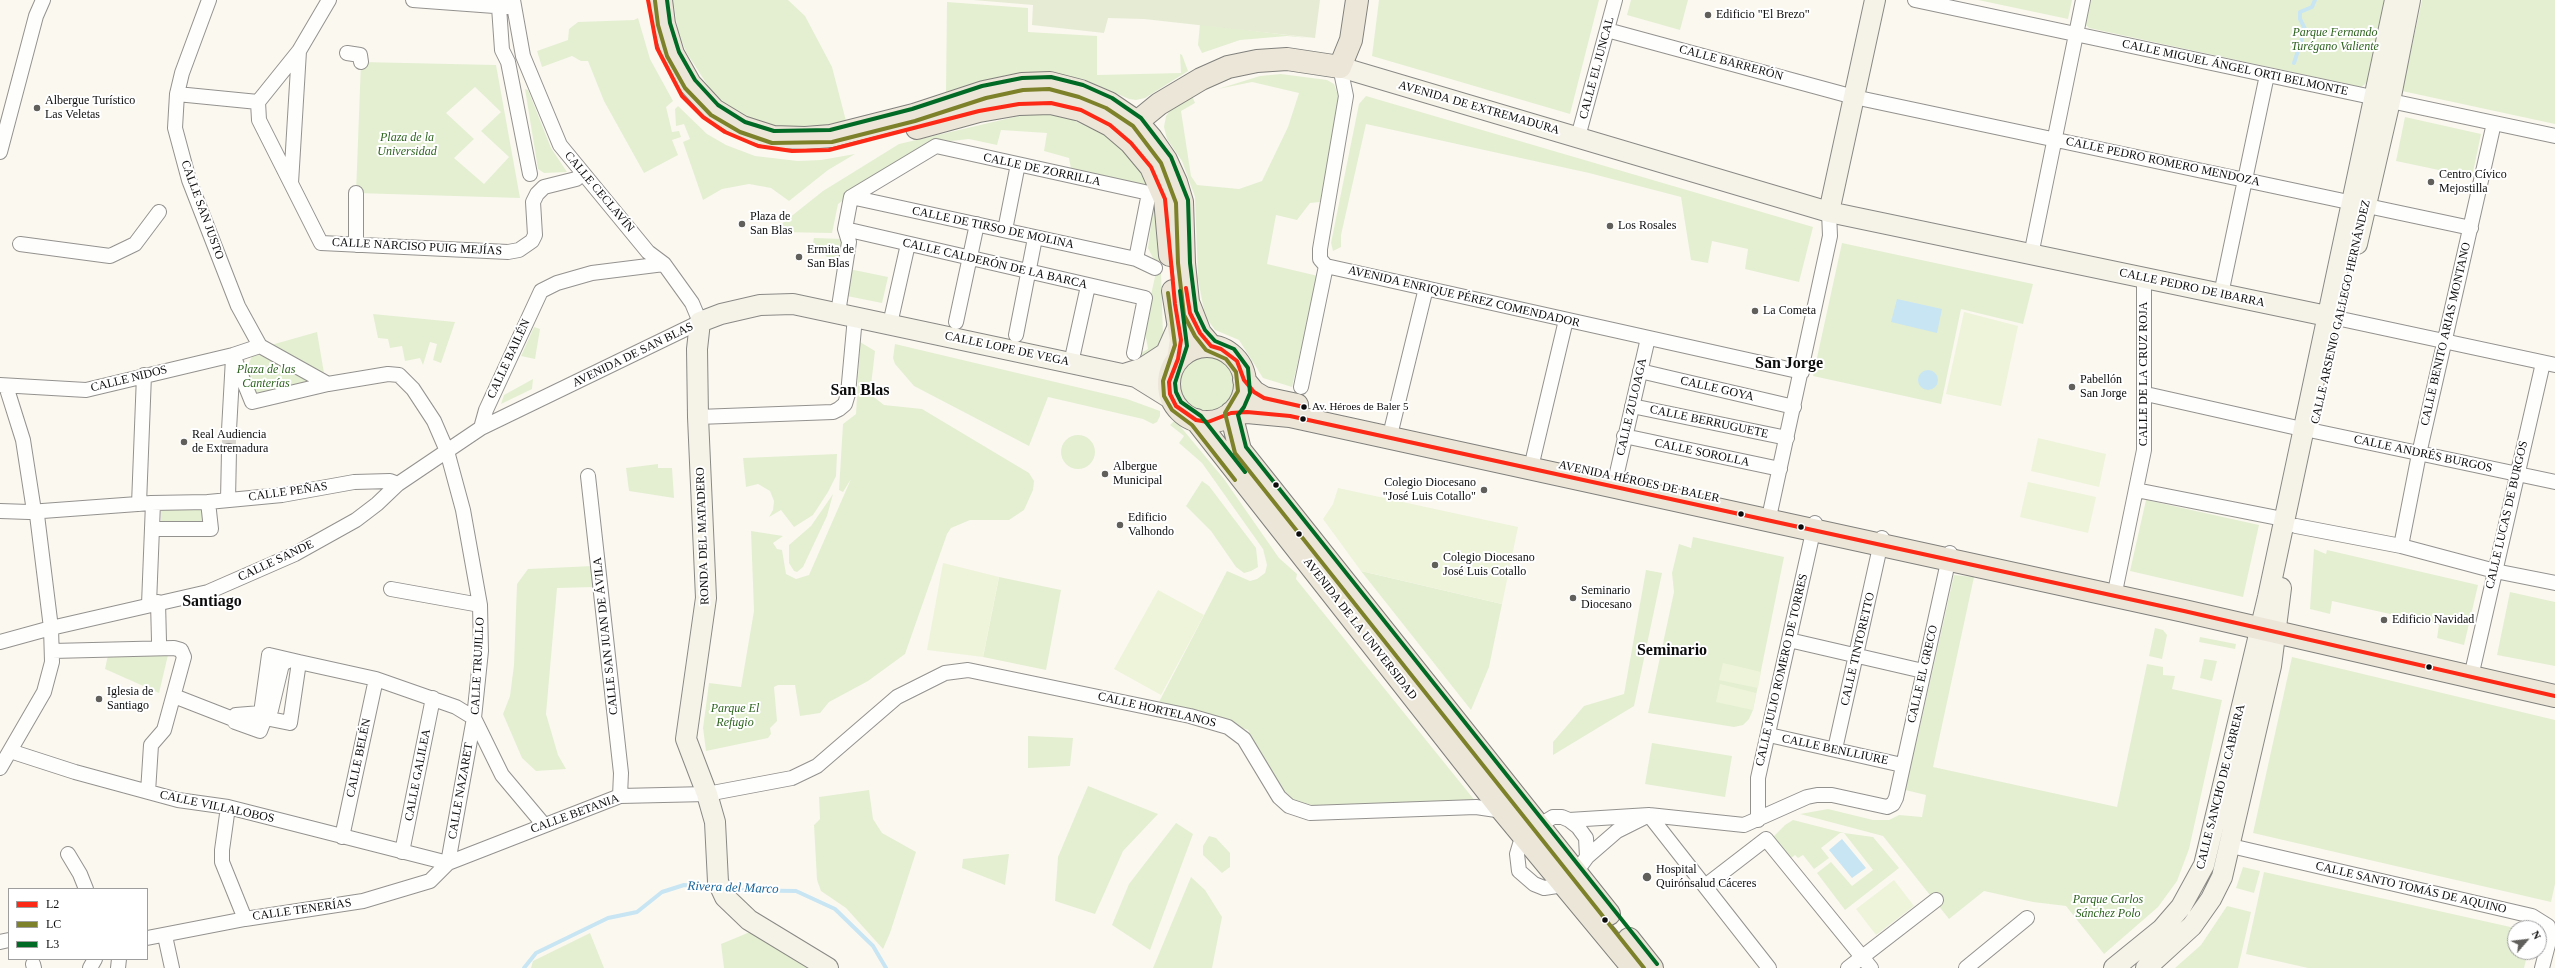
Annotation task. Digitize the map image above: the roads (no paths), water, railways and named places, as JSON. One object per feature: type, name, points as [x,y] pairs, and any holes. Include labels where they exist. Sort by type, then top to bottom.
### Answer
[{"type":"main road","points":[[648,0],[656,48],[682,96],[703,117],[725,132],[758,146],[792,150],[829,150],[979,111],[1020,104],[1070,103],[1086,106],[1118,123],[1137,122]]},
{"type":"main road","points":[[661,0],[664,24],[673,54],[690,84],[714,110],[742,127],[773,137],[805,138],[831,136],[914,115],[984,92],[1022,84],[1050,83],[1081,91],[1109,102],[1137,122],[1166,160],[1176,182],[1182,202],[1184,319],[1176,363],[1169,382],[1173,400],[1185,414],[1196,420],[1208,422],[1220,419],[1231,413],[1241,398],[1244,380],[1237,361],[1221,349],[1211,346],[1199,346],[1187,351],[1176,363]]},
{"type":"main road","points":[[1340,67],[1336,38],[1342,0]]},
{"type":"main road","points":[[1340,67],[1351,40],[1356,0]]},
{"type":"main road","name":"AVENIDA DE EXTREMADURA","points":[[1137,122],[1159,104],[1195,82],[1228,67],[1257,61],[1287,58],[1340,67]]},
{"type":"main road","points":[[1051,103],[1081,110],[1110,125],[1130,143],[1151,167],[1184,319],[1200,333],[1211,346]]},
{"type":"main road","points":[[1137,122],[1139,138],[1158,162],[1157,196]]},
{"type":"main road","name":"AVENIDA HÉROES DE BALER","points":[[1244,380],[1254,392],[1264,398],[1392,428],[1616,476],[1770,516]]},
{"type":"main road","name":"AVENIDA HÉROES DE BALER","points":[[1231,413],[1290,416],[1770,516],[1815,526],[1881,544],[2116,587],[2268,626],[2555,696]]},
{"type":"main road","name":"AVENIDA DE LA UNIVERSIDAD","points":[[1231,413],[1240,450],[1532,832]]},
{"type":"main road","points":[[1251,463],[1247,436],[1258,420],[1270,414]]},
{"type":"main road","name":"AVENIDA DE LA UNIVERSIDAD","points":[[1196,420],[1503,811],[1532,832],[1575,870],[1652,968]]},
{"type":"main road","name":"AVENIDA HÉROES DE BALER","points":[[1949,556],[2268,626],[2555,686]]},
{"type":"main road","name":"AVENIDA DE LA UNIVERSIDAD","points":[[1575,870],[1633,968]]},
{"type":"street","points":[[0,152],[36,16],[43,0]]},
{"type":"street","name":"CALLE SAN JUSTO","points":[[209,0],[182,73],[177,94],[175,128],[189,180],[238,306],[260,346]]},
{"type":"street","points":[[291,184],[259,120],[258,102],[299,51],[329,0]]},
{"type":"street","points":[[413,0],[499,7],[514,4]]},
{"type":"street","name":"CALLE EL JUNCAL","points":[[1578,137],[1615,0]]},
{"type":"street","points":[[1770,516],[1830,236],[1830,212],[1875,0]]},
{"type":"street","name":"CALLE MIGUEL ÁNGEL ORTI BELMONTE","points":[[1915,0],[2555,136]]},
{"type":"street","points":[[2031,255],[2083,0]]},
{"type":"street","name":"CALLE ARSENIO GALLEGO HERNÁNDEZ","points":[[2382,100],[2395,0]]},
{"type":"street","name":"CALLE ARSENIO GALLEGO HERNÁNDEZ","points":[[2268,626],[2279,599],[2290,523],[2308,430],[2382,100],[2410,0]]},
{"type":"street","name":"CALLE CECLAVÍN","points":[[514,4],[522,56],[560,145],[582,174],[648,252],[664,264],[692,303],[700,322]]},
{"type":"street","points":[[499,7],[502,50],[508,62],[530,174]]},
{"type":"street","name":"CALLE BARRERÓN","points":[[1607,30],[1854,97]]},
{"type":"street","points":[[291,184],[299,51]]},
{"type":"street","points":[[347,53],[360,55],[361,62]]},
{"type":"street","points":[[508,62],[522,56]]},
{"type":"street","points":[[1301,387],[1326,266],[1320,259],[1320,249],[1346,101],[1340,67]]},
{"type":"street","name":"AVENIDA DE EXTREMADURA","points":[[1340,67],[1830,212]]},
{"type":"street","points":[[2221,294],[2267,75]]},
{"type":"street","points":[[177,94],[258,102]]},
{"type":"street","name":"CALLE PEDRO ROMERO MENDOZA","points":[[1854,97],[2471,228]]},
{"type":"street","name":"CALLE BENITO ARIAS MONTANO","points":[[2401,546],[2444,340],[2494,123]]},
{"type":"street","name":"CALLE DE ZORRILLA","points":[[851,197],[936,146],[1157,196]]},
{"type":"street","points":[[1005,230],[1018,164]]},
{"type":"street","name":"CALLE NARCISO PUIG MEJÍAS","points":[[291,184],[321,243],[508,252],[519,250],[532,242],[535,235],[533,202],[537,194],[544,187],[576,179],[582,174]]},
{"type":"street","points":[[356,193],[356,244]]},
{"type":"street","points":[[1136,259],[1157,196]]},
{"type":"street","points":[[698,417],[833,412],[845,404],[848,394],[844,308],[849,242],[845,229],[851,197]]},
{"type":"street","name":"CALLE DE TIRSO DE MOLINA","points":[[851,197],[1136,259],[1155,268]]},
{"type":"street","points":[[20,244],[110,256],[135,244],[159,212]]},
{"type":"street","name":"CALLE PEDRO DE IBARRA","points":[[1830,212],[2444,340],[2549,364]]},
{"type":"street","points":[[956,322],[977,224]]},
{"type":"street","name":"CALLE CALDERÓN DE LA BARCA","points":[[845,229],[970,259],[1145,298],[1134,353]]},
{"type":"street","points":[[1016,335],[1035,238]]},
{"type":"street","points":[[890,324],[908,244]]},
{"type":"street","name":"CALLE BAILÉN","points":[[481,428],[486,410],[541,291],[557,283],[592,273],[664,264]]},
{"type":"street","name":"AVENIDA ENRIQUE PÉREZ COMENDADOR","points":[[1326,266],[1802,372]]},
{"type":"street","name":"CALLE DE LA CRUZ ROJA","points":[[2116,587],[2144,450],[2146,394],[2144,278]]},
{"type":"street","points":[[1071,363],[1088,286]]},
{"type":"street","points":[[1392,428],[1426,288]]},
{"type":"street","name":"AVENIDA DE SAN BLAS","points":[[377,504],[398,484],[481,428],[700,322],[721,314],[778,303],[844,308],[890,324]]},
{"type":"street","name":"CALLE LOPE DE VEGA","points":[[1130,376],[1166,353],[1184,319]]},
{"type":"street","points":[[1533,459],[1566,320]]},
{"type":"street","name":"RONDA DEL MATADERO","points":[[700,322],[696,349],[706,598],[686,739],[707,794],[715,822],[721,890],[749,920],[828,968]]},
{"type":"street","name":"CALLE LOPE DE VEGA","points":[[890,324],[1130,376],[1158,375],[1176,363]]},
{"type":"street","name":"CALLE ZULOAGA","points":[[1616,476],[1624,436],[1648,338]]},
{"type":"street","points":[[233,355],[260,346],[328,384]]},
{"type":"street","points":[[233,355],[252,402],[328,384],[388,374],[399,375],[413,388],[434,420],[447,451]]},
{"type":"street","points":[[229,430],[233,355]]},
{"type":"street","name":"CALLE NIDOS","points":[[3,386],[86,390],[233,355]]},
{"type":"street","name":"CALLE LUCAS DE BURGOS","points":[[2472,668],[2517,473],[2549,364]]},
{"type":"street","name":"CALLE GOYA","points":[[1640,371],[1794,407]]},
{"type":"street","points":[[150,374],[148,503],[152,529],[154,603],[159,641]]},
{"type":"street","name":"CALLE LOPE DE VEGA","points":[[1130,376],[1173,400]]},
{"type":"street","points":[[0,768],[44,692],[52,662],[51,628],[37,515],[34,511],[23,440],[3,386]]},
{"type":"street","name":"CALLE ANDRÉS BURGOS","points":[[2146,394],[2419,454],[2555,482]]},
{"type":"street","name":"CALLE BERRUGUETE","points":[[1632,406],[1787,438]]},
{"type":"street","name":"CALLE SOROLLA","points":[[1624,436],[1780,469]]},
{"type":"street","points":[[228,500],[229,451]]},
{"type":"street","name":"CALLE TRUJILLO","points":[[447,451],[463,510],[480,605],[480,673],[474,718],[502,775],[544,825]]},
{"type":"street","name":"CALLE SAN JUAN DE ÁVILA","points":[[588,476],[622,786],[620,796]]},
{"type":"street","name":"CALLE PEÑAS","points":[[0,511],[34,511],[148,503],[208,502],[282,495],[354,482],[398,484]]},
{"type":"street","points":[[2136,490],[2401,546],[2495,570],[2555,583]]},
{"type":"street","points":[[152,529],[211,529],[208,502]]},
{"type":"street","name":"CALLE SANDE","points":[[0,642],[154,603],[208,592],[295,554],[356,520],[377,504]]},
{"type":"street","name":"CALLE JULIO ROMERO DE TORRES","points":[[1758,820],[1758,778],[1769,735],[1815,526]]},
{"type":"street","name":"CALLE TINTORETTO","points":[[1835,749],[1881,544]]},
{"type":"street","name":"CALLE EL GRECO","points":[[1758,820],[1807,797],[1832,795],[1888,807],[1893,804],[1896,798],[1949,556]]},
{"type":"street","name":"CALLE TRUJILLO","points":[[391,588],[480,605]]},
{"type":"street","name":"CALLE SANCHO DE CABRERA","points":[[2146,968],[2192,926],[2211,899],[2222,877],[2231,846],[2271,666],[2268,626]]},
{"type":"street","name":"CALLE SANCHO DE CABRERA","points":[[2114,968],[2162,929],[2181,907],[2204,865],[2268,626]]},
{"type":"street","points":[[1789,640],[1923,671]]},
{"type":"street","points":[[52,651],[174,648],[181,650],[184,657],[164,730],[151,745],[148,792]]},
{"type":"street","points":[[174,696],[235,719],[262,718],[271,710],[282,664],[290,660],[376,679],[456,707],[474,718]]},
{"type":"street","points":[[235,719],[235,722],[260,731],[265,718],[290,723],[299,662]]},
{"type":"street","name":"CALLE HORTELANOS","points":[[707,794],[792,778],[817,766],[897,697],[945,673],[968,670],[999,675],[1190,716],[1228,727],[1244,739],[1279,797],[1289,806],[1310,813],[1476,807],[1503,811]]},
{"type":"street","name":"CALLE BELÉN","points":[[342,836],[376,679]]},
{"type":"street","name":"CALLE GALILEA","points":[[402,852],[433,698]]},
{"type":"street","name":"CALLE NAZARET","points":[[448,864],[474,718]]},
{"type":"street","name":"CALLE BENLLIURE","points":[[1769,735],[1902,765]]},
{"type":"street","name":"CALLE VILLALOBOS","points":[[10,751],[178,800],[228,807],[448,864]]},
{"type":"street","name":"CALLE BETANIA","points":[[448,864],[620,796],[707,794]]},
{"type":"street","points":[[228,807],[222,850],[222,862],[245,918]]},
{"type":"street","points":[[1569,820],[1649,815],[1744,825],[1758,820]]},
{"type":"street","points":[[1575,870],[1617,831],[1649,815]]},
{"type":"street","points":[[1649,815],[1769,968]]},
{"type":"street","points":[[1532,832],[1553,817],[1562,817],[1578,827],[1586,838],[1575,870]]},
{"type":"street","points":[[1705,886],[1766,839],[1867,963]]},
{"type":"street","name":"CALLE SANTO TOMÁS DE AQUINO","points":[[2231,846],[2532,916],[2548,926],[2548,945],[2542,968]]},
{"type":"street","points":[[68,854],[80,874],[86,888]]},
{"type":"street","name":"CALLE TENERÍAS","points":[[148,938],[165,936],[245,918],[363,902],[430,881],[448,864]]},
{"type":"street","points":[[1848,968],[1867,963],[1936,900]]},
{"type":"street","points":[[1966,968],[2028,918]]},
{"type":"street","points":[[165,936],[172,968]]},
{"type":"water","points":[[1897,299],[1942,309],[1937,333],[1891,322]]},
{"type":"water","points":[[1928,370],[1935,373],[1938,380],[1935,387],[1928,390],[1921,387],[1918,380],[1921,373]]},
{"type":"water","points":[[1842,839],[1866,868],[1852,878],[1829,850]]},
{"type":"waterway","points":[[2294,63],[2305,29],[2300,19],[2300,12],[2312,7],[2315,0]]},
{"type":"waterway","name":"Rivera del Marco","points":[[524,968],[536,953],[608,918],[637,912],[662,892],[684,885],[715,888]]},
{"type":"waterway","name":"Rivera del Marco","points":[[728,890],[796,891],[835,909],[873,946],[886,968]]},
{"type":"tunnel","points":[[229,430],[229,451]]},
{"type":"place","name":"Edificio \"El Brezo\"","points":[[1708,15]]},
{"type":"place","name":"Albergue Turístico Las Veletas","points":[[37,108]]},
{"type":"place","name":"Centro Cívico Mejostilla","points":[[2431,182]]},
{"type":"place","name":"Plaza de San Blas","points":[[742,224]]},
{"type":"place","name":"Los Rosales","points":[[1610,226]]},
{"type":"place","name":"Ermita de San Blas","points":[[799,257]]},
{"type":"place","name":"La Cometa","points":[[1755,311]]},
{"type":"place","name":"Pabellón San Jorge","points":[[2072,387]]},
{"type":"place","name":"Av. Héroes de Baler 5","points":[[1304,407]]},
{"type":"place","name":"Real Audiencia de Extremadura","points":[[184,442]]},
{"type":"place","name":"Albergue Municipal","points":[[1105,474]]},
{"type":"place","name":"Colegio Diocesano \"José Luis Cotallo\"","points":[[1484,490]]},
{"type":"place","name":"Edificio Valhondo","points":[[1120,525]]},
{"type":"place","name":"Colegio Diocesano José Luis Cotallo","points":[[1435,565]]},
{"type":"place","name":"Seminario Diocesano","points":[[1573,598]]},
{"type":"place","name":"Edificio Navidad","points":[[2384,620]]},
{"type":"place","name":"Iglesia de Santiago","points":[[99,699]]},
{"type":"place","name":"Hospital Quirónsalud Cáceres","points":[[1647,877]]},
{"type":"district","name":"San Jorge","points":[[1789,364]]},
{"type":"district","name":"San Blas","points":[[860,391]]},
{"type":"district","name":"Santiago","points":[[212,602]]},
{"type":"district","name":"Seminario","points":[[1672,651]]},
{"type":"park label","name":"Parque Fernando Turégano Valiente","points":[[2335,40]]},
{"type":"park label","name":"Plaza de la Universidad","points":[[407,145]]},
{"type":"park label","name":"Plaza de las Canterías","points":[[266,377]]},
{"type":"park label","name":"Parque El Refugio","points":[[735,716]]},
{"type":"park label","name":"Parque Carlos Sánchez Polo","points":[[2108,907]]}]
